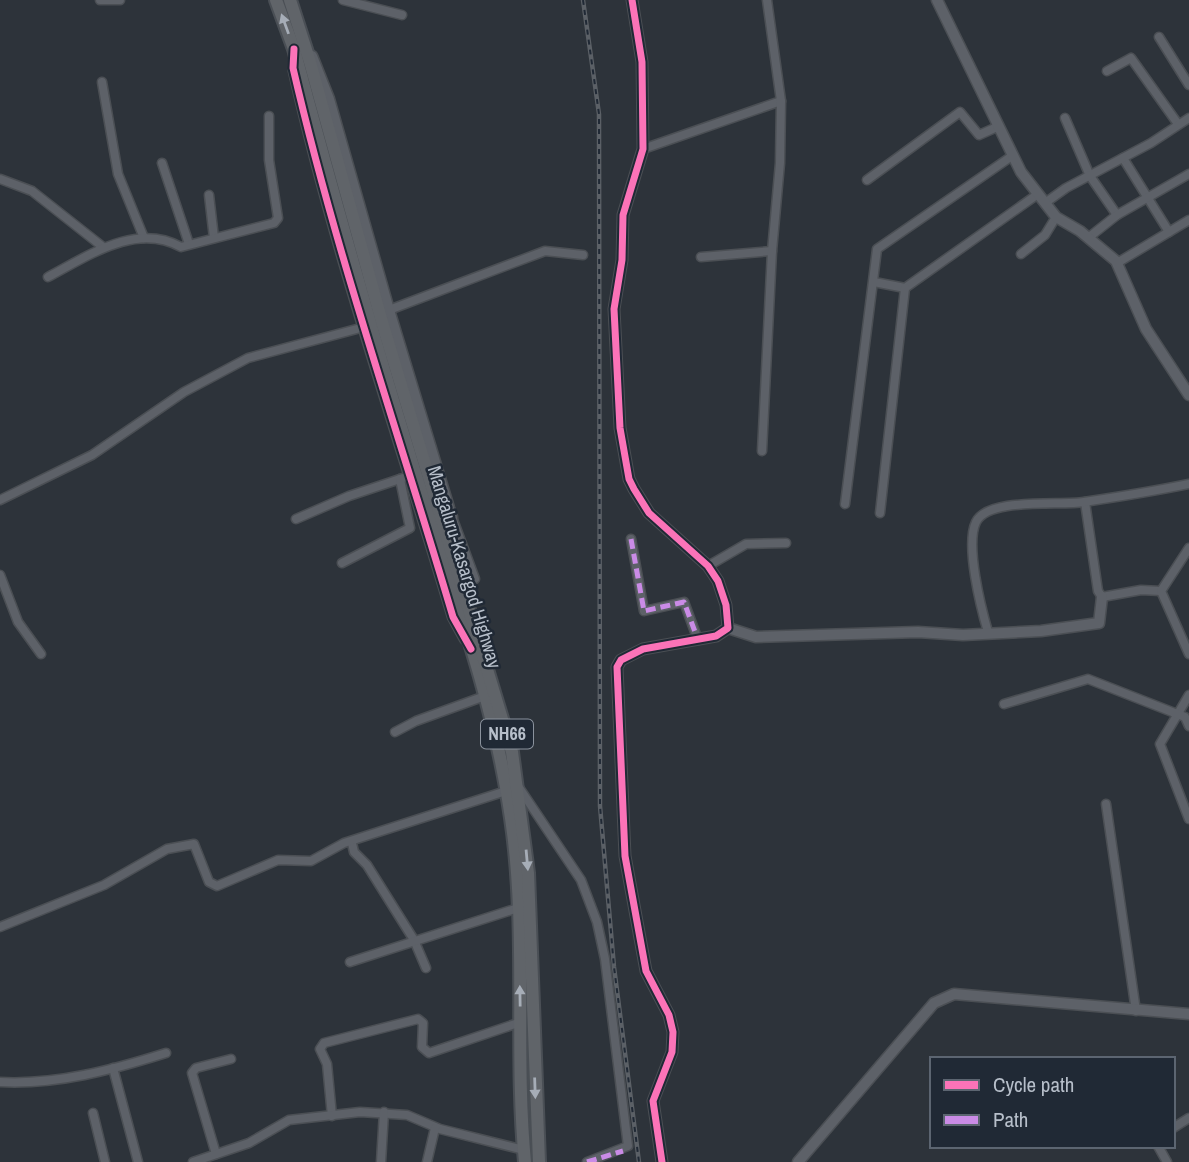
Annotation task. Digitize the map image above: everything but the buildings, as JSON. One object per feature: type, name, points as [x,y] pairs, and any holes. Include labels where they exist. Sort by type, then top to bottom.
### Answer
[{"type":"highway","name":"Mangaluru-Kasargod Highway","points":[[276,0],[300,48]]},
{"type":"highway","name":"Mangaluru-Kasargod Highway","points":[[290,0],[300,48],[512,788],[519,908],[525,1156]]},
{"type":"highway","name":"Mangaluru-Kasargod Highway","points":[[379,321],[499,702],[528,873],[539,1162]]},
{"type":"street","points":[[100,0],[120,0]]},
{"type":"street","points":[[343,0],[402,15]]},
{"type":"street","points":[[632,0],[642,62],[643,149],[623,215],[622,260],[614,309],[620,428],[629,479],[649,513],[708,566],[718,581],[726,605],[728,628]]},
{"type":"street","points":[[762,451],[781,100],[766,0]]},
{"type":"street","points":[[937,0],[1012,156],[1056,217],[1088,238],[1117,263],[1146,329],[1189,395]]},
{"type":"street","points":[[1159,37],[1189,85]]},
{"type":"street","points":[[300,48],[293,68],[304,114],[475,579]]},
{"type":"street","points":[[1107,71],[1131,58],[1178,124]]},
{"type":"street","points":[[102,82],[118,174],[144,238]]},
{"type":"street","points":[[643,149],[781,100]]},
{"type":"street","points":[[867,180],[960,112],[979,135],[997,127]]},
{"type":"street","points":[[48,277],[103,247],[144,238],[165,238],[181,247],[274,223],[278,218],[269,160],[269,116]]},
{"type":"street","points":[[1065,118],[1090,176],[1117,215]]},
{"type":"street","points":[[1045,203],[1189,118]]},
{"type":"street","points":[[845,504],[877,249],[1012,156]]},
{"type":"street","points":[[1123,158],[1169,232]]},
{"type":"street","points":[[162,163],[189,244]]},
{"type":"street","points":[[1088,238],[1117,215],[1189,174]]},
{"type":"street","points":[[0,179],[32,191],[103,247]]},
{"type":"street","points":[[874,282],[905,288],[1038,194]]},
{"type":"street","points":[[209,195],[214,238]]},
{"type":"street","points":[[1021,254],[1045,235],[1056,217]]},
{"type":"street","points":[[1117,263],[1189,220]]},
{"type":"street","points":[[0,500],[92,456],[184,392],[248,358],[379,321],[545,251],[583,255]]},
{"type":"street","points":[[701,257],[772,251]]},
{"type":"street","points":[[880,513],[905,288]]},
{"type":"street","points":[[342,563],[410,528],[405,478],[379,321]]},
{"type":"street","points":[[296,519],[405,478]]},
{"type":"street","points":[[405,478],[453,617],[471,649]]},
{"type":"street","points":[[988,632],[976,588],[973,531],[982,513],[1001,508],[1085,502],[1189,484]]},
{"type":"street","points":[[728,628],[756,637],[918,632],[963,635],[1041,631],[1099,623],[1102,597],[1085,502]]},
{"type":"street","points":[[447,534],[452,517]]},
{"type":"street","points":[[631,539],[644,611],[684,602],[698,640]]},
{"type":"street","points":[[708,566],[746,544],[786,543]]},
{"type":"street","points":[[1161,591],[1189,548]]},
{"type":"street","points":[[0,575],[18,622],[41,654]]},
{"type":"street","points":[[1102,597],[1141,590],[1161,591]]},
{"type":"street","points":[[1161,591],[1189,654]]},
{"type":"street","points":[[662,1162],[653,1101],[672,1052],[673,1032],[669,1015],[646,971],[626,864],[616,675],[621,660],[629,654],[716,636],[728,628]]},
{"type":"street","points":[[1004,704],[1088,679],[1185,717],[1189,726]]},
{"type":"street","points":[[1189,695],[1160,744],[1189,819]]},
{"type":"street","points":[[395,732],[416,721],[485,696]]},
{"type":"street","points":[[0,927],[104,886],[178,846],[194,844],[213,886],[278,860],[311,861],[330,849],[512,788],[581,880],[597,922],[605,959],[628,1146],[587,1162]]},
{"type":"street","points":[[1106,804],[1136,1011]]},
{"type":"street","points":[[352,843],[354,852],[367,865],[414,940],[426,968]]},
{"type":"street","points":[[350,962],[519,908]]},
{"type":"street","points":[[798,1162],[934,1003],[954,994],[1189,1014]]},
{"type":"street","points":[[332,1116],[327,1064],[320,1049],[324,1043],[418,1019],[423,1023],[422,1047],[429,1053],[521,1023]]},
{"type":"street","points":[[0,1082],[46,1083],[166,1053]]},
{"type":"street","points":[[216,1154],[192,1073],[195,1068],[231,1059]]},
{"type":"street","points":[[113,1068],[138,1162]]},
{"type":"street","points":[[381,1162],[384,1112]]},
{"type":"street","points":[[193,1162],[249,1143],[289,1120],[384,1112],[407,1115],[435,1128],[525,1156]]},
{"type":"street","points":[[93,1113],[105,1162]]},
{"type":"street","points":[[427,1162],[435,1128]]},
{"type":"railway","points":[[583,0],[599,114],[600,806],[614,967],[639,1162]]},
{"type":"marked path","points":[[631,539],[644,611],[684,602],[698,640]]},
{"type":"marked path","points":[[587,1162],[623,1151]]},
{"type":"cycle path","points":[[632,0],[642,62],[643,149],[623,215],[622,260],[614,309],[620,428],[629,479],[634,489],[649,513],[708,566],[718,581],[726,605],[728,628],[716,636],[643,649],[621,660],[617,667],[625,856],[646,971],[669,1015],[673,1032],[672,1052],[653,1101],[662,1162]]},
{"type":"cycle path","points":[[294,49],[293,68],[348,275],[453,617],[471,649]]}]
